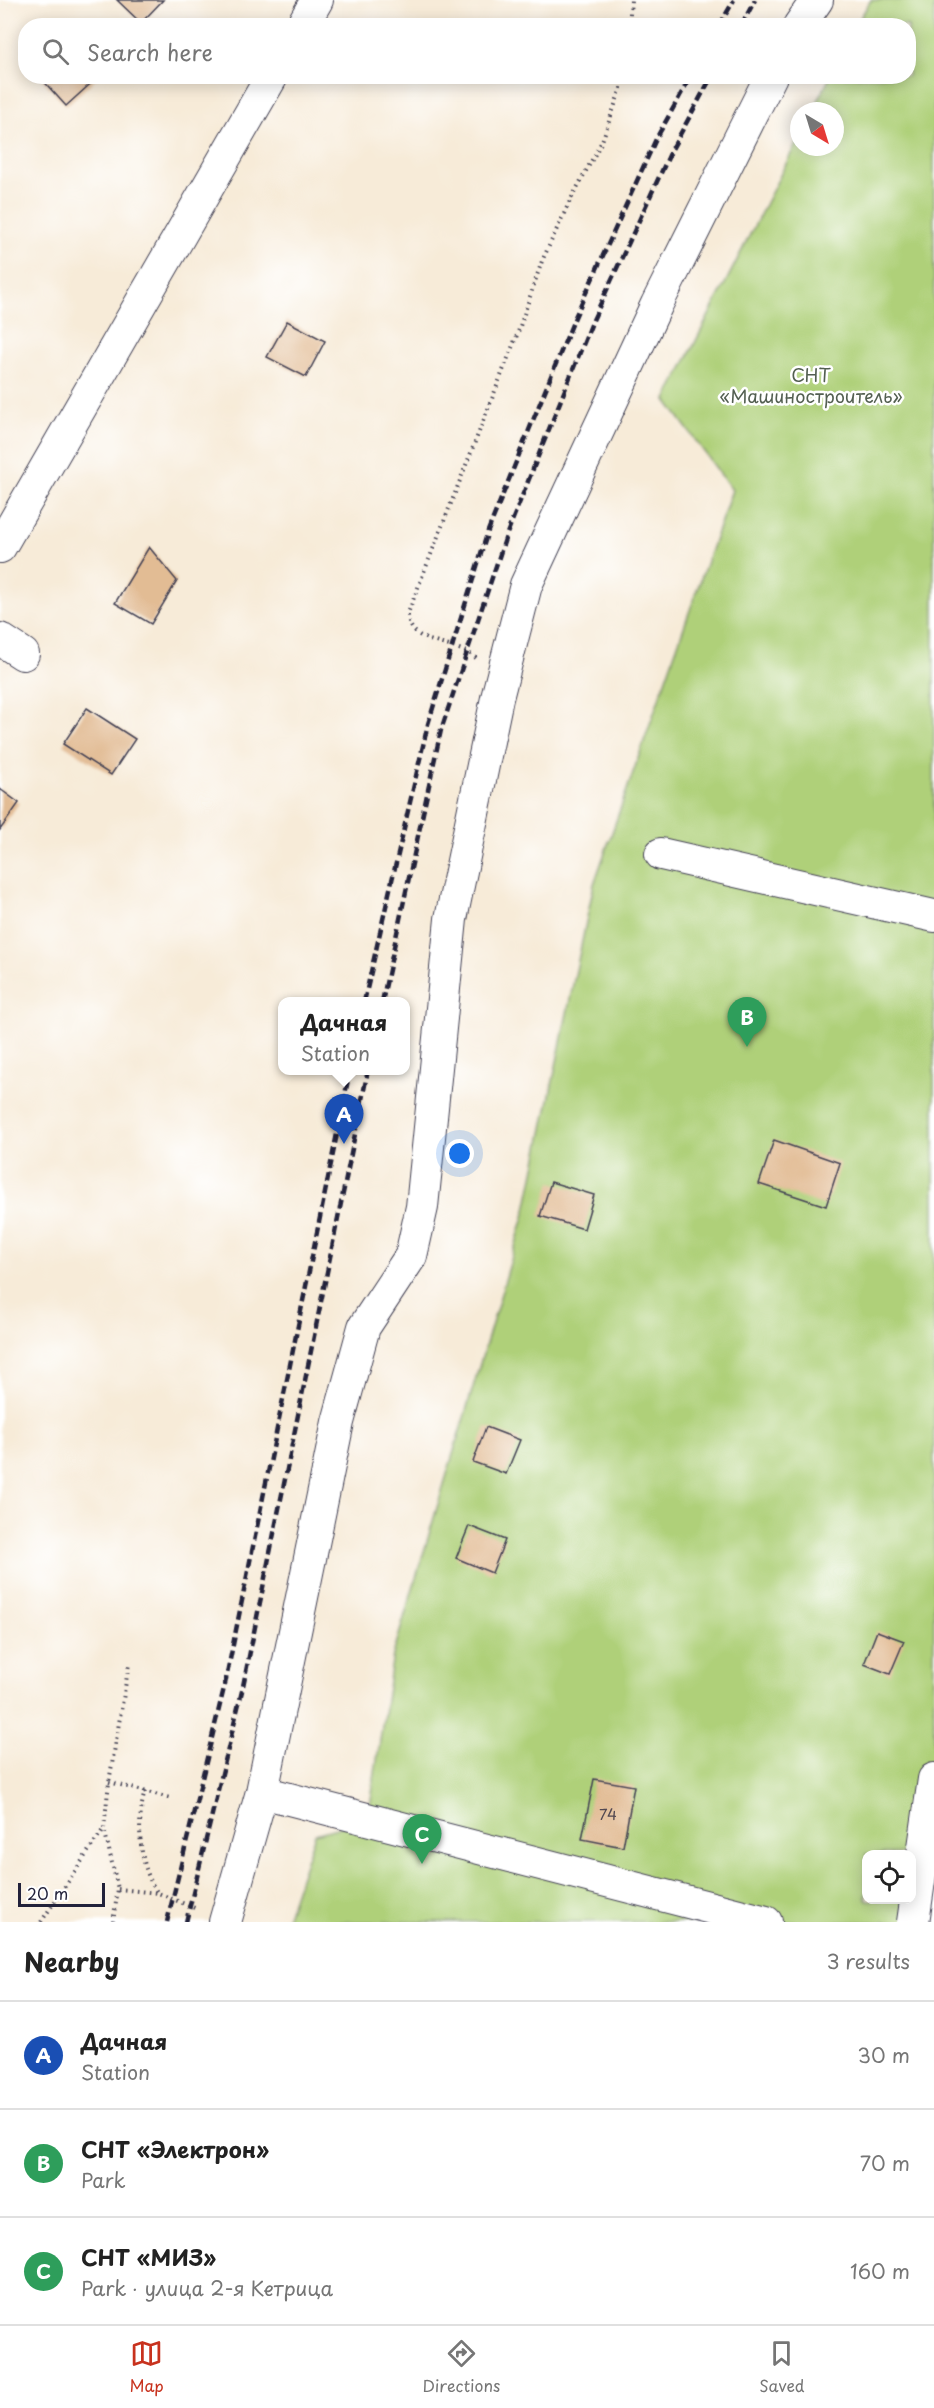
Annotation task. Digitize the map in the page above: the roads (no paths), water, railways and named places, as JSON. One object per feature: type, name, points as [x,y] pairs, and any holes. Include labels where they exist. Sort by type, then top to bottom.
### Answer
[{"type":"street","points":[[307,18],[317,0]]},
{"type":"street","points":[[805,18],[817,0]]},
{"type":"street","points":[[0,547],[267,84]]},
{"type":"street","points":[[213,1917],[262,1792],[338,1422],[364,1327],[411,1256],[422,1207],[451,919],[498,698],[526,585],[657,304],[767,84]]},
{"type":"street","points":[[661,854],[934,916]]},
{"type":"street","points":[[914,1922],[934,1779]]},
{"type":"street","points":[[262,1792],[766,1922]]},
{"type":"railway","points":[[724,18],[734,0]]},
{"type":"railway","points":[[745,18],[755,0]]},
{"type":"railway","points":[[365,997],[428,724],[488,531],[575,317],[656,139],[687,84]]},
{"type":"railway","points":[[383,997],[441,730],[506,536],[593,320],[672,149],[708,84]]},
{"type":"railway","points":[[167,1922],[225,1684],[349,1075]]},
{"type":"railway","points":[[186,1922],[242,1691],[367,1075]]},
{"type":"place","name":"СНТ «Электрон»","points":[[747,1047]]},
{"type":"place","name":"Дачная","points":[[344,1144]]},
{"type":"place","name":"СНТ «МИЗ»","points":[[422,1864]]},
{"type":"park label","name":"СНТ «Машиностроитель»","points":[[811,384]]}]
